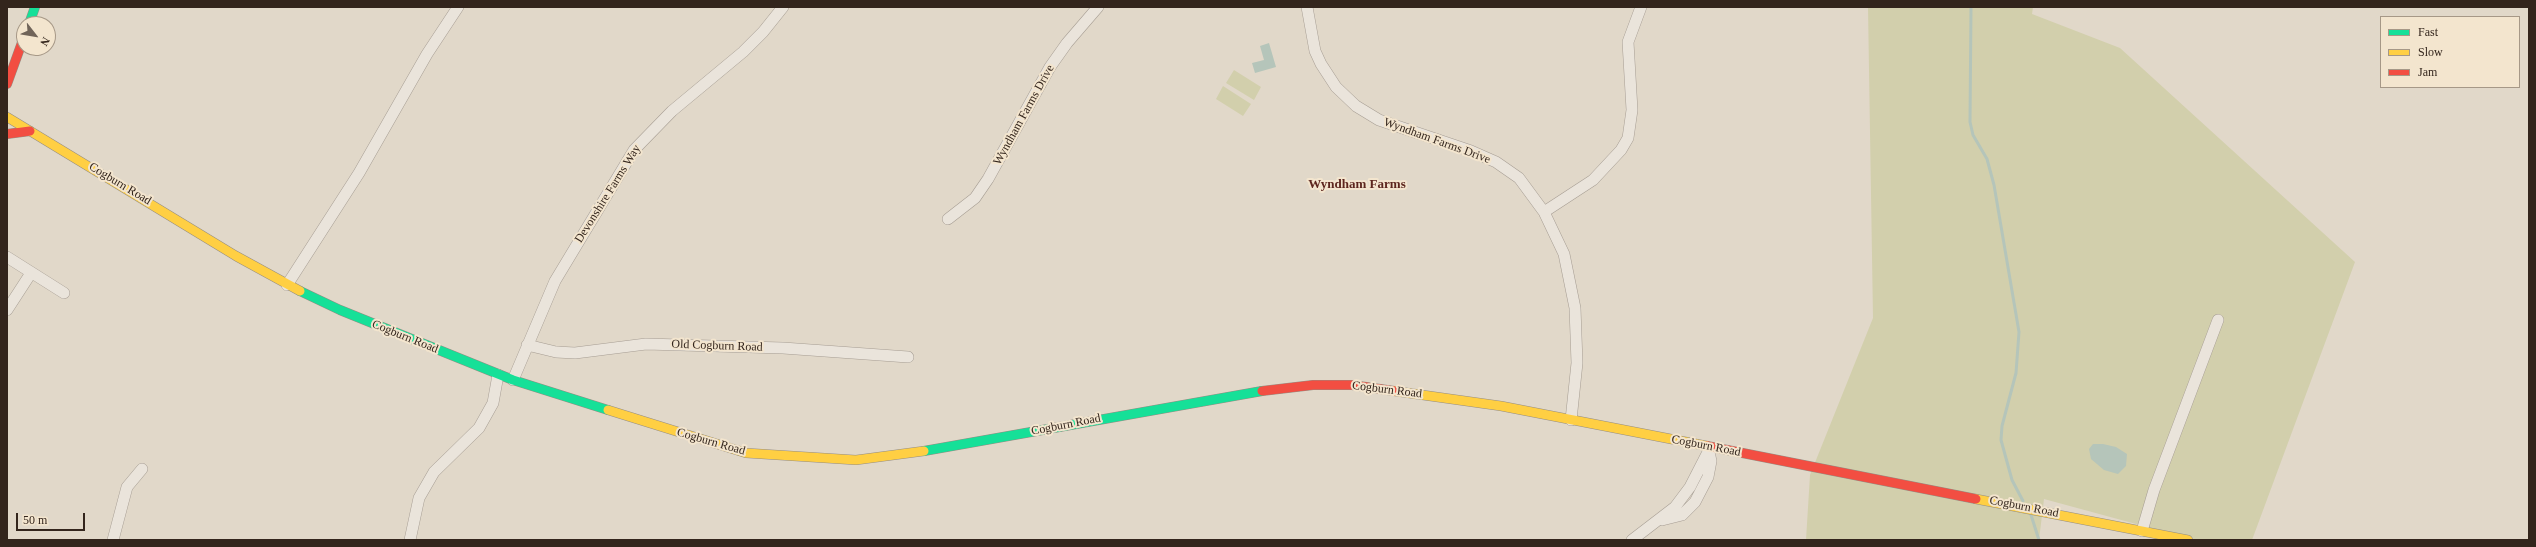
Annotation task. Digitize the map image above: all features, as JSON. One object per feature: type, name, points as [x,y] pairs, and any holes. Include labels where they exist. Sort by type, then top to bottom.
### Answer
[{"type":"street","points":[[288,285],[359,173],[427,54],[458,7]]},
{"type":"street","name":"Devonshire Farms Way","points":[[512,380],[555,281],[634,150],[672,111],[743,52],[763,32],[783,7]]},
{"type":"street","name":"Wyndham Farms Drive","points":[[948,219],[975,198],[988,179],[1050,67],[1067,43],[1098,7]]},
{"type":"street","name":"Wyndham Farms Drive","points":[[1307,7],[1315,51],[1321,64],[1336,87],[1356,106],[1379,120],[1471,151],[1496,162],[1519,178],[1544,212],[1562,248],[1574,301],[1577,364],[1571,420]]},
{"type":"street","points":[[1544,212],[1593,180],[1621,150],[1628,138],[1632,110],[1629,97],[1628,42],[1641,7]]},
{"type":"street","points":[[7,63],[16,51]]},
{"type":"street","points":[[7,84],[17,56]]},
{"type":"street","name":"Cogburn Road","points":[[7,117],[288,285],[381,328],[512,380],[724,448],[800,458],[856,460],[892,457],[1263,391],[1314,386],[1352,386],[1390,389],[1501,406],[1709,448],[2188,540]]},
{"type":"street","points":[[7,134],[30,131]]},
{"type":"street","points":[[7,257],[64,293]]},
{"type":"street","points":[[7,310],[31,273]]},
{"type":"street","points":[[2142,531],[2154,490],[2218,320]]},
{"type":"street","name":"Old Cogburn Road","points":[[527,345],[556,352],[575,352],[646,344],[783,348],[908,357]]},
{"type":"street","points":[[410,540],[419,498],[434,472],[480,428],[493,403],[498,375]]},
{"type":"street","points":[[1632,540],[1660,520],[1682,515],[1695,502],[1708,477],[1711,461],[1709,448]]},
{"type":"street","points":[[113,540],[128,487],[142,469]]},
{"type":"shaded area","points":[[1868,7],[2033,7],[2032,14],[2120,48],[2355,262],[2252,540],[2195,540],[2044,499],[2039,540],[1806,540],[1810,475],[1873,318]]},
{"type":"shaded area","points":[[1269,43],[1276,67],[1255,73],[1252,63],[1264,60],[1260,46]]},
{"type":"shaded area","points":[[1234,70],[1261,87],[1254,100],[1226,83]]},
{"type":"shaded area","points":[[1223,86],[1251,104],[1243,116],[1216,99]]},
{"type":"shaded area","points":[[2093,444],[2103,444],[2116,447],[2127,454],[2126,466],[2118,474],[2104,470],[2091,459],[2089,449]]},
{"type":"waterway","points":[[1971,7],[1970,122],[1973,135],[1987,159],[1994,185],[2019,332],[2016,373],[2002,426],[2001,440],[2012,480],[2023,501]]},
{"type":"waterway","points":[[2031,515],[2039,540]]},
{"type":"traffic: fast","points":[[32,16],[35,7]]},
{"type":"traffic: fast","points":[[300,291],[340,310],[513,380],[608,410]]},
{"type":"traffic: fast","points":[[924,451],[1262,391]]},
{"type":"traffic: slow","points":[[7,117],[236,256],[300,291]]},
{"type":"traffic: slow","points":[[1394,391],[1501,406],[1707,446]]},
{"type":"traffic: slow","points":[[608,410],[746,453],[856,460],[924,451]]},
{"type":"traffic: slow","points":[[1976,499],[2188,540]]},
{"type":"traffic: jam","points":[[7,84],[17,56]]},
{"type":"traffic: jam","points":[[7,134],[30,131]]},
{"type":"traffic: jam","points":[[1262,391],[1313,385],[1352,385],[1394,391]]},
{"type":"traffic: jam","points":[[1707,446],[1976,499]]},
{"type":"district","name":"Wyndham Farms","points":[[1357,185]]}]
